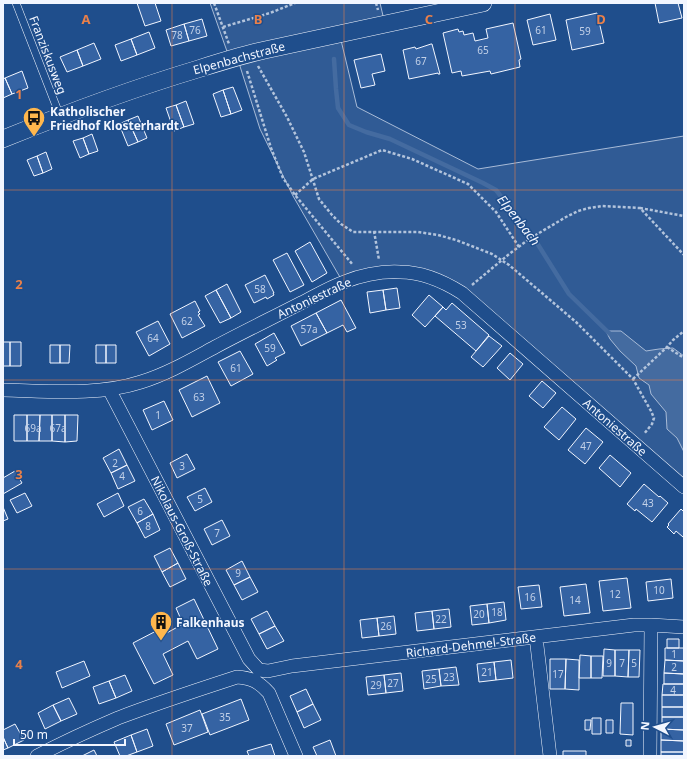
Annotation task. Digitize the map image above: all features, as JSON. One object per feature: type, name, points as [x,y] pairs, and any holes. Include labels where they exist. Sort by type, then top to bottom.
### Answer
[{"type":"street","name":"Elpenbachstraße","points":[[3,140],[60,116],[153,82],[243,55],[483,3]]},
{"type":"street","name":"Antoniestraße","points":[[3,390],[94,391],[126,386],[140,382],[176,368],[343,282],[362,276],[402,272],[428,276],[439,280],[462,293],[684,487]]},
{"type":"street","name":"Nikolaus-Groß-Straße","points":[[109,389],[256,675],[269,693],[296,756]]},
{"type":"street","name":"Richard-Dehmel-Straße","points":[[37,756],[90,730],[147,707],[237,677],[245,678],[292,666],[634,625],[684,627]]},
{"type":"street","points":[[650,756],[651,625]]},
{"type":"street","points":[[536,637],[550,756]]},
{"type":"lane","name":"Franziskusweg","points":[[16,3],[60,116]]},
{"type":"path","points":[[214,3],[223,27],[243,55],[259,69],[287,117],[304,152],[319,198],[332,215],[341,224],[353,232],[418,232],[438,235],[456,240],[492,254],[502,260],[576,322],[633,379],[654,418],[652,424],[636,446]]},
{"type":"path","points":[[223,27],[270,13],[295,3]]},
{"type":"path","points":[[243,55],[271,148],[283,178],[295,195],[362,276]]},
{"type":"path","points":[[295,195],[313,179],[382,150],[412,159],[468,184],[496,212],[519,247]]},
{"type":"path","points":[[462,293],[530,239],[578,211],[602,206],[640,208],[684,216]]},
{"type":"path","points":[[640,208],[684,255]]},
{"type":"path","points":[[374,231],[382,273]]},
{"type":"path","points":[[680,251],[684,249]]},
{"type":"path","points":[[633,379],[684,331]]},
{"type":"path","points":[[668,346],[684,358]]},
{"type":"shaded area","points":[[210,3],[380,3],[384,20],[229,57]]},
{"type":"shaded area","points":[[340,36],[357,107],[478,169],[684,136],[684,480],[438,277],[341,279],[293,196],[260,129],[238,60]]},
{"type":"shaded area","points":[[606,331],[621,331],[646,351],[673,348],[684,356],[684,452],[677,438],[667,429],[666,412],[651,394],[649,385],[639,378],[636,366],[620,351],[610,339]]},
{"type":"building","points":[[137,3],[155,3],[161,21],[145,26]]},
{"type":"building","points":[[655,3],[678,3],[682,18],[659,23]]},
{"type":"building","points":[[597,13],[604,43],[572,50],[566,20]]},
{"type":"building","points":[[550,14],[556,40],[533,45],[527,20]]},
{"type":"building","points":[[202,19],[207,36],[189,41],[184,24]]},
{"type":"building","points":[[513,23],[521,59],[519,60],[520,67],[491,74],[490,71],[462,76],[461,71],[452,73],[443,33],[458,29],[459,32],[463,31],[464,35],[473,33],[475,41],[488,38],[486,29]]},
{"type":"building","points":[[184,24],[189,41],[171,46],[166,30]]},
{"type":"building","points":[[149,32],[155,48],[137,55],[131,39]]},
{"type":"building","points":[[131,39],[137,55],[121,61],[115,45]]},
{"type":"building","points":[[94,43],[101,59],[83,66],[77,50]]},
{"type":"building","points":[[432,44],[440,74],[438,73],[409,79],[403,50],[415,47],[416,49]]},
{"type":"building","points":[[77,50],[83,66],[67,72],[60,57]]},
{"type":"building","points":[[381,54],[385,71],[372,74],[375,85],[361,88],[354,60]]},
{"type":"building","points":[[22,71],[28,88],[12,94],[5,78]]},
{"type":"building","points":[[5,78],[12,94],[3,98],[3,79]]},
{"type":"building","points":[[233,87],[242,110],[231,114],[223,90]]},
{"type":"building","points":[[223,90],[231,114],[221,117],[213,94]]},
{"type":"building","points":[[186,101],[194,124],[184,127],[176,105]]},
{"type":"building","points":[[176,105],[184,127],[174,131],[166,108]]},
{"type":"building","points":[[138,116],[147,138],[138,142],[128,120]]},
{"type":"building","points":[[128,120],[138,142],[128,146],[119,124]]},
{"type":"building","points":[[92,134],[98,151],[89,154],[83,138]]},
{"type":"building","points":[[83,138],[89,154],[80,158],[73,141]]},
{"type":"building","points":[[46,152],[52,169],[43,173],[37,156]]},
{"type":"building","points":[[37,156],[43,173],[34,176],[27,160]]},
{"type":"building","points":[[310,242],[327,273],[312,282],[295,251]]},
{"type":"building","points":[[287,253],[304,285],[290,292],[273,260]]},
{"type":"building","points":[[265,275],[274,295],[254,303],[245,285]]},
{"type":"building","points":[[227,284],[241,312],[231,318],[216,290]]},
{"type":"building","points":[[397,288],[400,308],[386,310],[383,290]]},
{"type":"building","points":[[216,290],[231,318],[220,323],[205,296]]},
{"type":"building","points":[[383,290],[386,310],[370,313],[367,292]]},
{"type":"building","points":[[429,295],[443,307],[425,327],[412,315]]},
{"type":"building","points":[[341,300],[356,328],[347,332],[343,325],[327,333],[316,313]]},
{"type":"building","points":[[195,301],[200,311],[198,312],[200,314],[198,315],[205,326],[182,338],[170,314]]},
{"type":"building","points":[[452,303],[489,335],[476,351],[435,316],[443,307],[446,310]]},
{"type":"building","points":[[316,313],[327,333],[301,346],[291,326]]},
{"type":"building","points":[[158,321],[170,344],[149,356],[136,332]]},
{"type":"building","points":[[274,333],[285,353],[275,358],[277,360],[267,366],[255,344]]},
{"type":"building","points":[[489,336],[502,346],[483,367],[471,357]]},
{"type":"building","points":[[3,342],[10,342],[10,366],[3,366]]},
{"type":"building","points":[[10,342],[21,342],[21,366],[10,366]]},
{"type":"building","points":[[50,345],[60,345],[60,363],[50,363]]},
{"type":"building","points":[[60,345],[70,345],[69,363],[60,363]]},
{"type":"building","points":[[96,345],[106,345],[106,363],[96,363]]},
{"type":"building","points":[[106,345],[116,345],[116,363],[106,363]]},
{"type":"building","points":[[240,351],[253,374],[231,386],[218,362]]},
{"type":"building","points":[[510,353],[523,364],[510,380],[497,368]]},
{"type":"building","points":[[207,376],[220,403],[192,417],[179,390]]},
{"type":"building","points":[[542,381],[556,393],[543,408],[529,396]]},
{"type":"building","points":[[164,401],[173,420],[152,430],[143,410]]},
{"type":"building","points":[[562,407],[576,419],[559,440],[544,427]]},
{"type":"building","points":[[14,415],[27,415],[27,441],[14,441]]},
{"type":"building","points":[[27,415],[40,415],[39,441],[27,441]]},
{"type":"building","points":[[40,415],[52,415],[52,441],[39,441]]},
{"type":"building","points":[[52,415],[65,415],[65,442],[52,441]]},
{"type":"building","points":[[65,415],[78,415],[77,441],[65,442]]},
{"type":"building","points":[[586,428],[603,442],[585,464],[568,450]]},
{"type":"building","points":[[119,449],[127,465],[111,473],[103,458]]},
{"type":"building","points":[[187,454],[195,469],[177,478],[170,463]]},
{"type":"building","points":[[610,455],[631,473],[620,487],[599,468]]},
{"type":"building","points":[[127,465],[135,481],[118,489],[111,473]]},
{"type":"building","points":[[15,471],[22,483],[3,494],[3,478]]},
{"type":"building","points":[[644,484],[668,503],[652,522],[636,509],[635,511],[627,504]]},
{"type":"building","points":[[205,488],[212,502],[195,511],[187,497]]},
{"type":"building","points":[[25,493],[32,506],[17,513],[10,500]]},
{"type":"building","points":[[118,493],[124,506],[104,517],[97,504]]},
{"type":"building","points":[[144,499],[153,514],[137,523],[128,507]]},
{"type":"building","points":[[3,507],[8,519],[3,521]]},
{"type":"building","points":[[681,509],[684,512],[683,537],[676,531],[674,534],[667,527]]},
{"type":"building","points":[[153,514],[160,530],[145,538],[137,523]]},
{"type":"building","points":[[222,520],[230,536],[212,545],[204,529]]},
{"type":"building","points":[[170,548],[178,563],[162,572],[154,556]]},
{"type":"building","points":[[242,561],[250,577],[234,585],[226,570]]},
{"type":"building","points":[[178,563],[186,579],[170,587],[162,572]]},
{"type":"building","points":[[250,577],[258,592],[242,600],[234,585]]},
{"type":"building","points":[[627,578],[631,608],[603,611],[599,581]]},
{"type":"building","points":[[671,579],[673,598],[648,601],[646,582]]},
{"type":"building","points":[[586,584],[590,613],[564,616],[560,587]]},
{"type":"building","points":[[539,585],[542,607],[521,609],[518,587]]},
{"type":"building","name":"Falkenhaus","points":[[194,599],[218,649],[197,659],[188,641],[163,654],[173,675],[154,684],[133,643],[160,629],[163,635],[183,624],[176,608]]},
{"type":"building","points":[[504,602],[506,620],[489,623],[487,604]]},
{"type":"building","points":[[487,604],[489,623],[472,625],[470,606]]},
{"type":"building","points":[[449,609],[451,627],[434,629],[432,611]]},
{"type":"building","points":[[267,611],[275,626],[259,634],[251,619]]},
{"type":"building","points":[[432,611],[434,629],[417,631],[415,613]]},
{"type":"building","points":[[394,616],[396,634],[379,636],[377,618]]},
{"type":"building","points":[[377,618],[379,636],[362,638],[360,620]]},
{"type":"building","points":[[275,626],[284,641],[267,649],[259,634]]},
{"type":"building","points":[[667,639],[679,639],[679,648],[667,648]]},
{"type":"building","points":[[665,648],[684,648],[684,661],[665,660]]},
{"type":"building","points":[[604,649],[615,650],[615,676],[603,676]]},
{"type":"building","points":[[615,650],[629,650],[628,677],[615,676]]},
{"type":"building","points":[[629,650],[640,650],[639,677],[628,677]]},
{"type":"building","points":[[580,655],[591,656],[591,678],[579,678]]},
{"type":"building","points":[[591,656],[603,656],[602,678],[591,678]]},
{"type":"building","points":[[550,659],[566,659],[565,689],[550,689]]},
{"type":"building","points":[[566,659],[579,660],[579,690],[565,689]]},
{"type":"building","points":[[511,660],[513,678],[496,680],[494,662]]},
{"type":"building","points":[[665,660],[684,661],[684,674],[664,673]]},
{"type":"building","points":[[84,661],[90,676],[62,688],[56,672]]},
{"type":"building","points":[[494,662],[496,680],[479,682],[477,664]]},
{"type":"building","points":[[456,667],[459,685],[441,686],[439,669]]},
{"type":"building","points":[[439,669],[441,686],[424,689],[422,671]]},
{"type":"building","points":[[401,673],[403,691],[386,693],[384,675]]},
{"type":"building","points":[[664,673],[684,674],[684,684],[664,684]]},
{"type":"building","points":[[125,675],[132,691],[116,698],[109,681]]},
{"type":"building","points":[[384,675],[386,693],[368,695],[366,677]]},
{"type":"building","points":[[109,681],[116,698],[99,704],[93,687]]},
{"type":"building","points":[[663,684],[684,684],[684,695],[662,695]]},
{"type":"building","points":[[306,689],[313,704],[297,712],[290,696]]},
{"type":"building","points":[[662,695],[684,695],[684,707],[662,707]]},
{"type":"building","points":[[69,698],[77,714],[61,721],[53,705]]},
{"type":"building","points":[[241,699],[249,720],[210,735],[202,714]]},
{"type":"building","points":[[621,703],[633,703],[633,735],[620,734]]},
{"type":"building","points":[[313,704],[321,720],[304,728],[297,712]]},
{"type":"building","points":[[53,705],[61,721],[45,729],[38,713]]},
{"type":"building","points":[[662,707],[684,707],[684,717],[662,717]]},
{"type":"building","points":[[200,710],[208,732],[174,745],[166,724]]},
{"type":"building","points":[[662,717],[684,717],[684,730],[662,729]]},
{"type":"building","points":[[592,718],[601,718],[601,734],[592,734]]},
{"type":"building","points":[[585,720],[591,720],[590,730],[585,730]]},
{"type":"building","points":[[606,720],[613,720],[613,733],[606,733]]},
{"type":"building","points":[[15,724],[24,740],[8,748],[3,737],[3,730]]},
{"type":"building","points":[[147,729],[153,746],[137,752],[131,735]]},
{"type":"building","points":[[661,729],[684,730],[684,741],[661,740]]},
{"type":"building","points":[[131,735],[137,752],[126,756],[120,756],[114,742]]},
{"type":"building","points":[[3,737],[8,748],[3,750]]},
{"type":"building","points":[[330,740],[336,756],[317,756],[313,747]]},
{"type":"building","points":[[626,740],[631,740],[631,746],[626,746]]},
{"type":"building","points":[[661,740],[684,741],[684,752],[661,752]]},
{"type":"building","points":[[271,744],[275,756],[249,756],[247,751]]},
{"type":"building","points":[[94,750],[97,756],[82,756]]},
{"type":"building","points":[[563,751],[586,751],[586,756],[563,756]]},
{"type":"building","points":[[661,752],[684,752],[684,756],[661,756]]},
{"type":"waterway","name":"Elpenbach","points":[[334,59],[338,108],[349,125],[390,139],[496,190],[537,243],[569,294],[610,334]]},
{"type":"place","name":"Katholischer Friedhof Klosterhardt","points":[[34,138]]},
{"type":"place","name":"Falkenhaus","points":[[161,642]]}]
